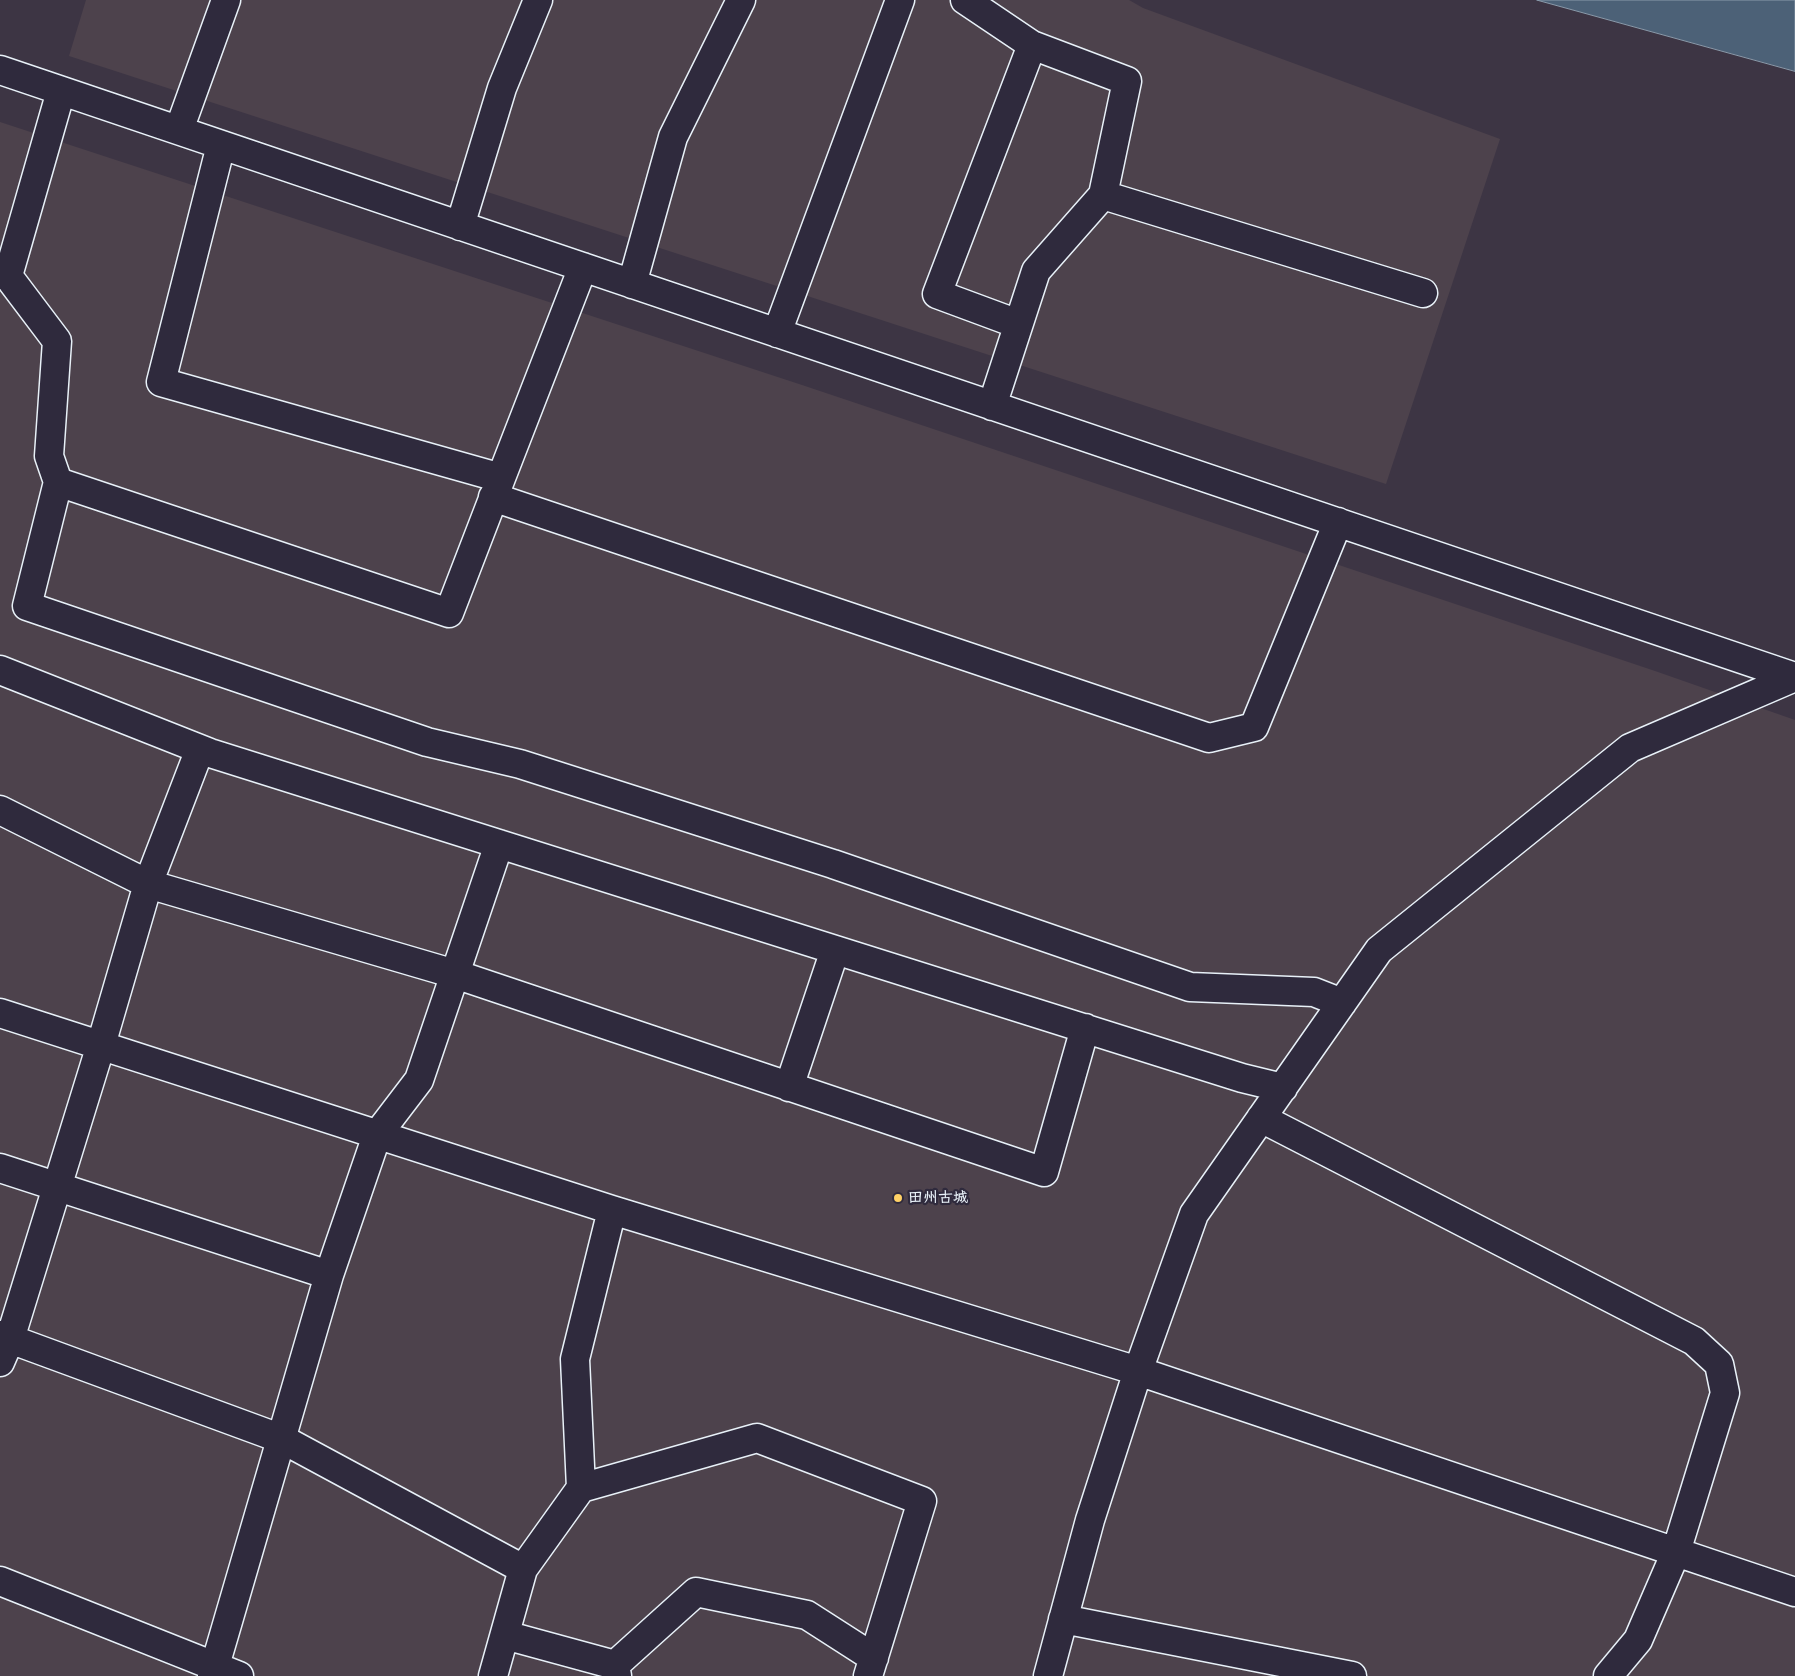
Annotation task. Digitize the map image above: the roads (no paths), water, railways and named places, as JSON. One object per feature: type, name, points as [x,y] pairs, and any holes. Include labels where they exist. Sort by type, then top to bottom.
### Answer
[{"type":"street","points":[[179,130],[226,0]]},
{"type":"street","points":[[460,226],[502,88],[538,0]]},
{"type":"street","points":[[632,284],[673,137],[741,0]]},
{"type":"street","points":[[777,333],[900,0]]},
{"type":"street","points":[[965,0],[1032,45],[1126,81],[1103,195],[1036,271],[992,406]]},
{"type":"street","points":[[1018,324],[937,294],[1032,45]]},
{"type":"street","points":[[0,70],[1795,677]]},
{"type":"street","points":[[61,91],[4,276],[57,341],[49,456],[58,482],[27,606],[427,742],[520,764],[824,861],[1190,987],[1314,992],[1342,1003]]},
{"type":"street","points":[[221,145],[161,382],[497,487],[1209,738],[1254,727],[1338,522]]},
{"type":"street","points":[[1103,195],[1423,294]]},
{"type":"street","points":[[58,482],[449,613],[583,267]]},
{"type":"street","points":[[0,670],[200,749],[1242,1078],[1283,1088]]},
{"type":"street","points":[[1048,1676],[1090,1520],[1138,1371],[1194,1214],[1379,950],[1630,748],[1795,677]]},
{"type":"street","points":[[200,749],[148,884],[57,1187],[3,1345],[282,1439],[523,1569]]},
{"type":"street","points":[[0,810],[148,884],[455,974],[1044,1172],[1085,1028]]},
{"type":"street","points":[[0,1581],[222,1673],[282,1439],[329,1275],[377,1134],[419,1080],[499,844]]},
{"type":"street","points":[[788,1086],[836,950]]},
{"type":"street","points":[[0,1013],[612,1210],[1138,1371],[1795,1592]]},
{"type":"street","points":[[1262,1118],[1694,1340],[1719,1364],[1725,1393],[1676,1552],[1638,1640],[1608,1676]]},
{"type":"street","points":[[0,1168],[329,1275]]},
{"type":"street","points":[[493,1676],[523,1569],[581,1488],[575,1359],[612,1210]]},
{"type":"street","points":[[505,1635],[616,1671],[696,1592],[807,1615],[871,1667],[922,1501],[757,1438],[581,1488]]},
{"type":"street","points":[[1063,1619],[1352,1676]]},
{"type":"water","points":[[1537,0],[1795,0],[1795,71]]},
{"type":"place","name":"田州古城","points":[[898,1198]]}]
